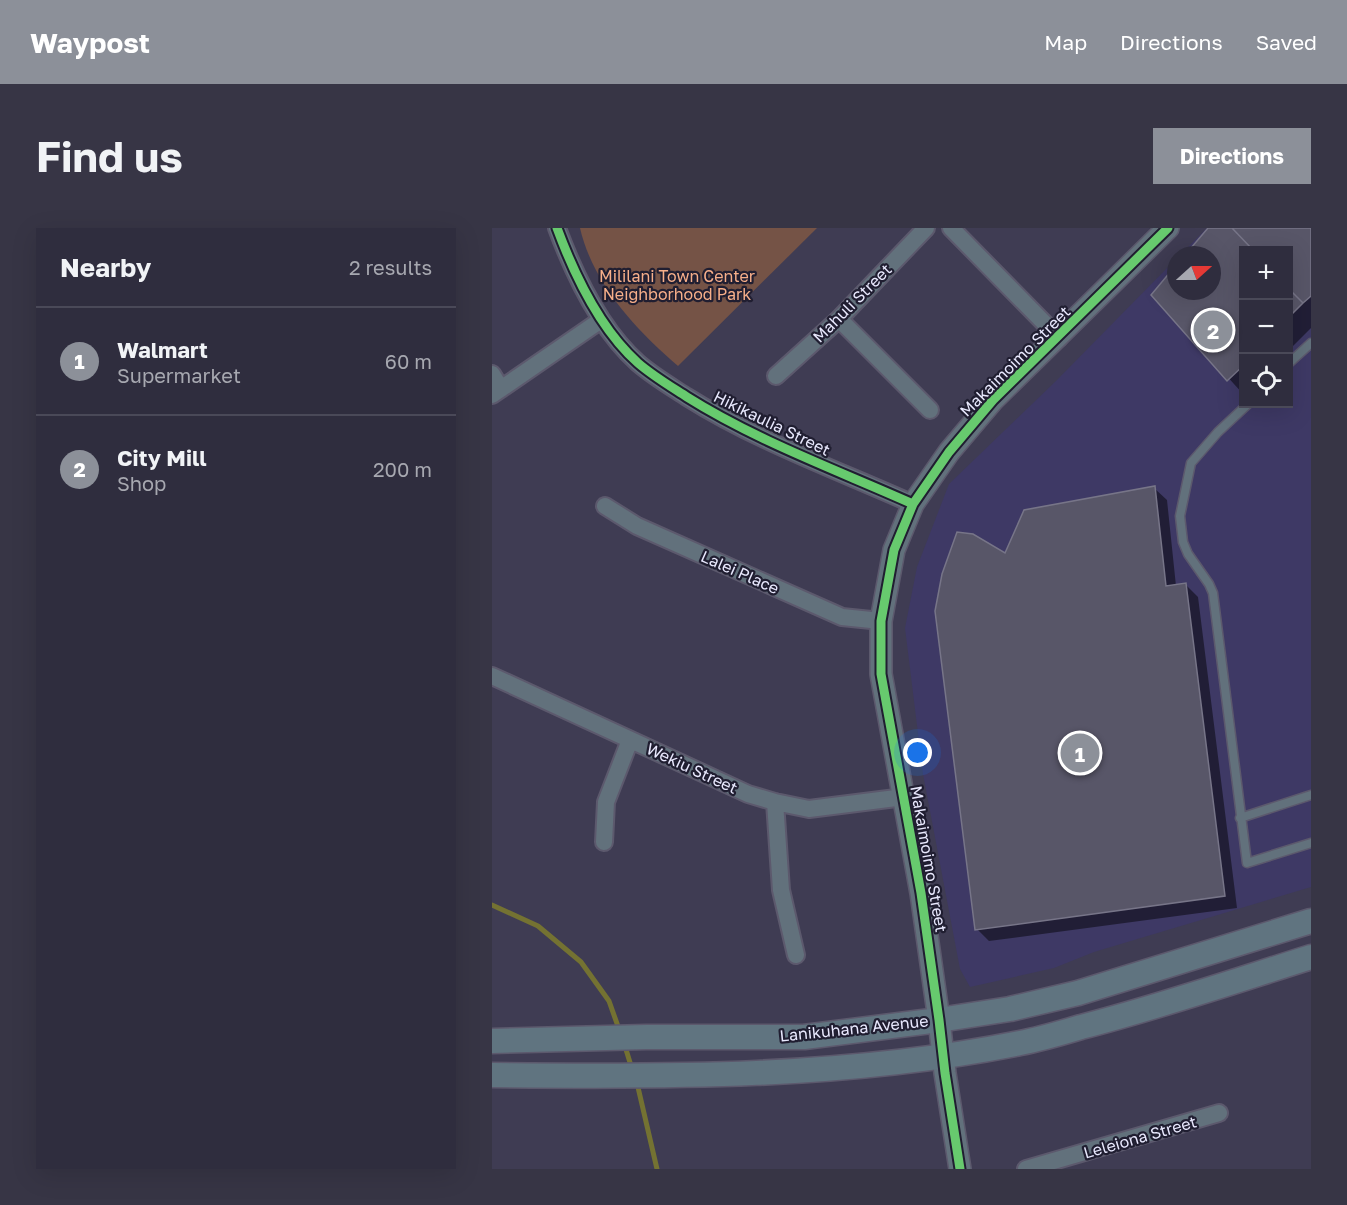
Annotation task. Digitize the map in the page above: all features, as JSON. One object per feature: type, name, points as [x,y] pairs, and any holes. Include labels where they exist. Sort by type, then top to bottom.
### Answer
[{"type":"main road","name":"Lanikuhana Avenue","points":[[492,1041],[646,1037],[804,1037],[939,1020],[1010,1009],[1078,993],[1311,921]]},
{"type":"main road","points":[[492,1075],[606,1076],[803,1071],[943,1056],[1022,1043],[1110,1020],[1311,957]]},
{"type":"street","name":"Hikikaulia Street","points":[[557,228],[569,260],[601,320],[637,362],[660,380],[743,429],[913,504]]},
{"type":"street","name":"Mahuli Street","points":[[776,376],[839,319],[926,228]]},
{"type":"street","points":[[951,228],[1059,338]]},
{"type":"street","name":"Makaimoimo Street","points":[[960,1169],[921,892],[882,674],[881,621],[894,550],[913,504],[949,452],[993,400],[1059,338],[1168,228]]},
{"type":"street","points":[[839,319],[930,410]]},
{"type":"street","points":[[492,374],[496,392],[601,320]]},
{"type":"street","name":"Lalei Place","points":[[605,506],[637,526],[842,617],[881,621]]},
{"type":"street","name":"Wekiu Street","points":[[492,675],[748,794],[775,802],[808,809],[904,796]]},
{"type":"street","points":[[604,842],[606,802],[630,740]]},
{"type":"street","points":[[775,802],[781,890],[796,956]]},
{"type":"street","name":"Leleiona Street","points":[[1026,1169],[1219,1113]]},
{"type":"lane","points":[[1293,359],[1311,343]]},
{"type":"lane","points":[[1244,408],[1218,432],[1191,463],[1180,516],[1183,542],[1213,593],[1247,863],[1311,843]]},
{"type":"lane","points":[[1240,818],[1311,795]]},
{"type":"shaded area","points":[[1207,228],[1311,228],[1311,887],[1094,952],[1054,968],[970,987],[960,969],[923,774],[905,628],[917,567],[949,484],[1056,381],[1167,268],[1167,300],[1221,300],[1221,246],[1189,246]]},
{"type":"green space","name":"Mililani Town Center Neighborhood Park","points":[[580,228],[817,228],[678,366],[647,337],[618,304],[595,268]]},
{"type":"building","points":[[1208,228],[1232,228],[1249,246],[1239,246],[1239,370],[1227,381],[1151,295],[1167,276],[1167,300],[1221,300],[1221,246],[1193,246]]},
{"type":"building","points":[[1232,228],[1311,228],[1311,296],[1303,303],[1293,293],[1293,246],[1249,246]]},
{"type":"building","points":[[1293,293],[1303,303],[1293,313]]},
{"type":"building","points":[[1155,486],[1166,586],[1186,583],[1225,896],[975,930],[935,611],[942,574],[957,532],[973,534],[1005,553],[1024,510]]},
{"type":"waterway","points":[[492,905],[538,926],[581,962],[609,1001],[620,1032]]},
{"type":"waterway","points":[[624,1043],[632,1069]]},
{"type":"waterway","points":[[637,1083],[657,1169]]},
{"type":"cycle path","points":[[557,228],[580,282],[601,318],[625,350],[644,368],[687,397],[741,428],[913,504]]},
{"type":"cycle path","points":[[960,1169],[921,893],[881,674],[881,621],[894,550],[913,504],[949,452],[993,400],[1168,228]]},
{"type":"place","name":"City Mill","points":[[1213,330]]},
{"type":"place","name":"Walmart","points":[[1080,753]]}]
